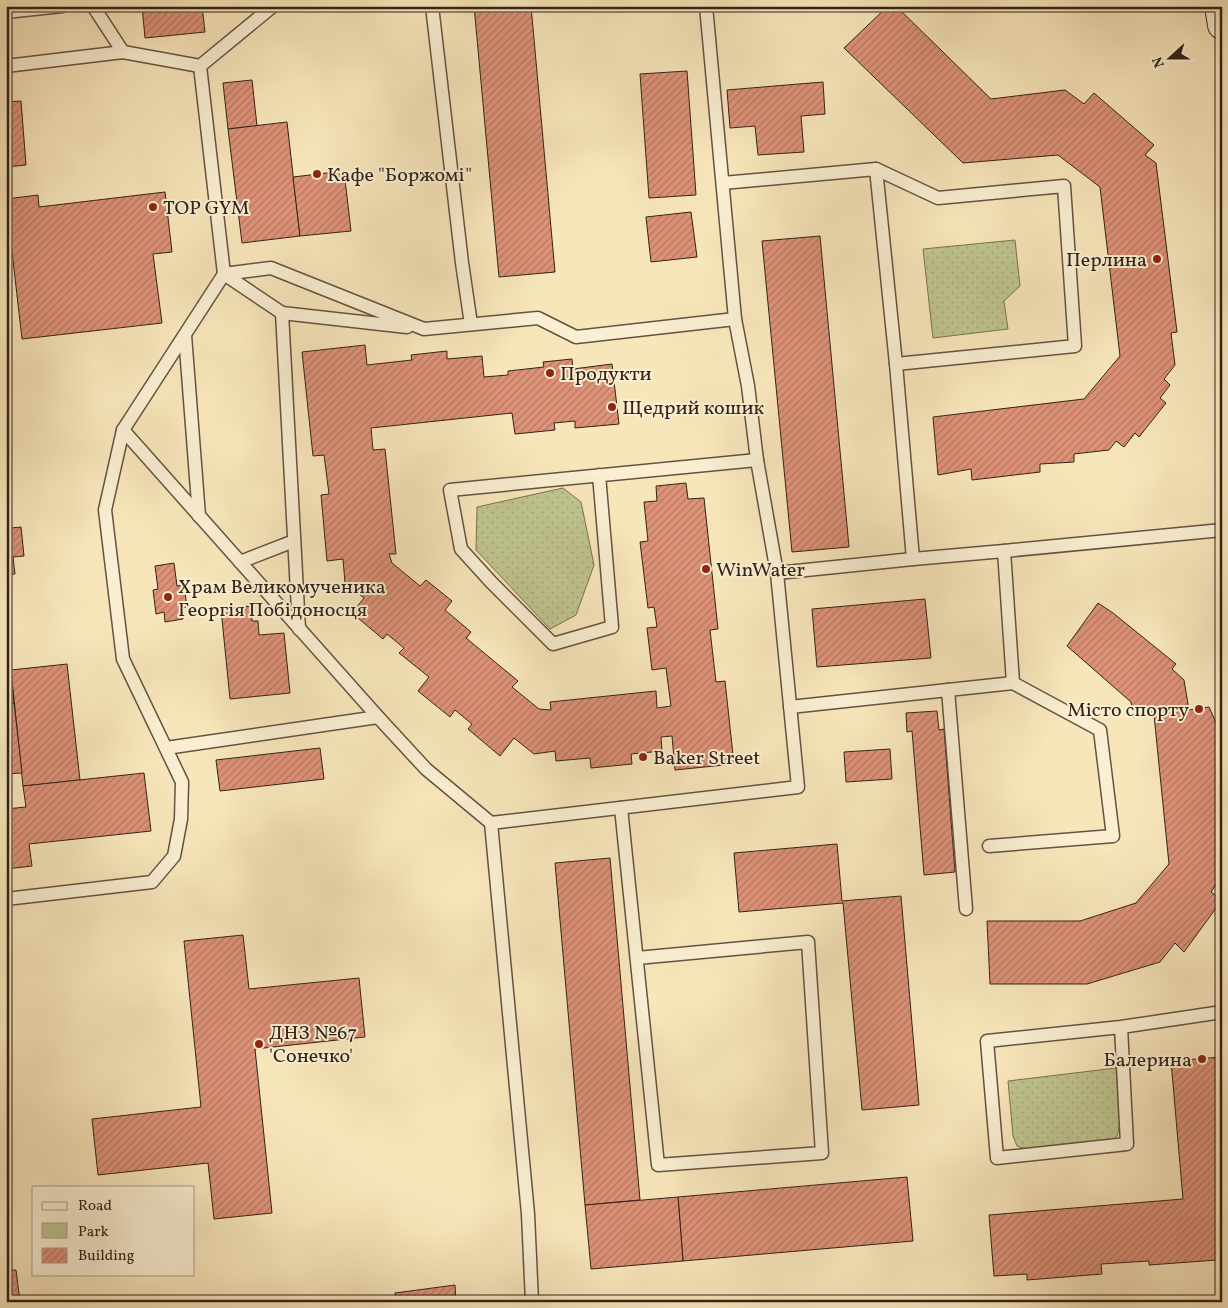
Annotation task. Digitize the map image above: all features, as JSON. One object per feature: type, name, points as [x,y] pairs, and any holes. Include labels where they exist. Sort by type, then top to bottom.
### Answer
[{"type":"main road","points":[[1219,6],[1222,25]]},
{"type":"lane","points":[[6,12],[62,6]]},
{"type":"lane","points":[[93,6],[123,52]]},
{"type":"lane","points":[[6,66],[123,52],[200,66],[273,6]]},
{"type":"lane","points":[[432,6],[462,264],[471,324]]},
{"type":"lane","points":[[491,823],[798,787],[777,573],[757,460],[748,386],[735,319],[706,6]]},
{"type":"lane","points":[[6,900],[152,882],[174,856],[181,819],[182,782],[123,659],[105,510],[123,430],[224,274],[200,66]]},
{"type":"lane","points":[[723,183],[876,168],[938,198],[1064,186],[1074,346],[896,364]]},
{"type":"lane","points":[[876,168],[913,559]]},
{"type":"lane","points":[[224,274],[271,268],[424,329]]},
{"type":"lane","points":[[224,274],[282,313],[424,329],[538,318],[576,337],[735,319]]},
{"type":"lane","points":[[282,313],[299,629]]},
{"type":"lane","points":[[185,335],[199,516]]},
{"type":"lane","points":[[123,430],[426,769],[491,823],[528,1214],[532,1302]]},
{"type":"lane","points":[[599,475],[612,627],[553,644],[491,582],[461,548],[450,490],[599,475],[757,460]]},
{"type":"lane","points":[[777,573],[1222,530]]},
{"type":"lane","points":[[240,562],[294,541]]},
{"type":"lane","points":[[1004,551],[1014,683]]},
{"type":"lane","points":[[790,707],[1014,683],[1100,730],[1114,836],[989,846]]},
{"type":"lane","points":[[948,690],[966,909]]},
{"type":"lane","points":[[166,748],[378,717]]},
{"type":"lane","points":[[621,808],[658,1165],[822,1153],[808,942],[637,958]]},
{"type":"lane","points":[[1120,1027],[1127,1144],[997,1158],[987,1041],[1120,1027],[1222,1012]]},
{"type":"green space","points":[[1015,240],[1020,286],[1004,301],[1008,329],[933,338],[923,249]]},
{"type":"green space","points":[[563,488],[581,502],[594,565],[576,615],[550,629],[476,550],[477,507]]},
{"type":"green space","points":[[1116,1068],[1121,1123],[1117,1136],[1111,1142],[1028,1150],[1017,1146],[1013,1136],[1008,1081]]},
{"type":"building","points":[[142,6],[202,6],[205,32],[145,38]]},
{"type":"building","points":[[474,6],[531,6],[555,272],[499,277]]},
{"type":"building","points":[[888,6],[896,6],[991,99],[1065,90],[1084,104],[1094,93],[1154,145],[1145,155],[1156,163],[1177,332],[1171,333],[1175,365],[1164,379],[1170,385],[1160,398],[1166,403],[1139,437],[1135,433],[1124,447],[1116,441],[1109,450],[1074,454],[1074,462],[1040,464],[1040,472],[972,480],[971,469],[938,475],[933,417],[1084,399],[1120,356],[1100,187],[1058,155],[963,163],[844,48]]},
{"type":"building","points":[[687,71],[696,195],[649,198],[640,74]]},
{"type":"building","points":[[252,80],[257,126],[228,129],[223,83]]},
{"type":"building","points":[[823,82],[825,114],[801,116],[804,152],[758,155],[755,126],[730,128],[727,90]]},
{"type":"building","points":[[21,101],[26,165],[6,167],[6,102]]},
{"type":"building","points":[[287,122],[300,236],[242,243],[228,129]]},
{"type":"building","points":[[344,171],[351,231],[300,236],[293,177]]},
{"type":"building","points":[[165,192],[172,252],[153,254],[162,323],[22,339],[6,199],[38,195],[39,207]]},
{"type":"building","points":[[691,212],[697,257],[651,262],[646,217]]},
{"type":"building","points":[[820,236],[849,547],[792,552],[762,241]]},
{"type":"building","points":[[365,345],[367,365],[412,360],[411,355],[447,351],[447,359],[482,356],[484,377],[508,375],[508,371],[544,367],[543,362],[572,359],[573,369],[612,364],[619,424],[575,428],[575,421],[554,423],[555,430],[515,434],[512,413],[371,428],[373,450],[385,449],[396,554],[389,554],[392,563],[420,586],[426,580],[452,601],[445,610],[471,632],[466,638],[518,681],[512,687],[539,709],[551,710],[550,702],[656,691],[657,708],[671,706],[666,668],[652,670],[647,628],[657,627],[654,607],[648,608],[640,542],[648,541],[644,502],[657,501],[656,486],[686,483],[688,499],[704,498],[718,629],[710,630],[716,682],[725,681],[734,764],[675,770],[672,736],[661,737],[662,751],[631,754],[632,764],[591,768],[590,758],[556,761],[555,751],[534,754],[514,738],[500,756],[468,729],[472,724],[455,710],[450,717],[418,691],[429,677],[399,653],[404,648],[387,634],[383,639],[352,613],[364,598],[345,583],[343,559],[327,561],[321,495],[329,494],[324,455],[313,456],[302,352]]},
{"type":"building","points":[[6,499],[11,528],[21,527],[24,556],[13,557],[15,574],[6,575]]},
{"type":"building","points":[[174,563],[177,586],[184,585],[187,607],[181,608],[183,619],[165,622],[164,612],[156,614],[153,590],[158,589],[155,566]]},
{"type":"building","points":[[925,599],[931,658],[817,667],[812,609]]},
{"type":"building","points":[[1098,603],[1176,664],[1172,669],[1184,680],[1189,710],[1209,707],[1217,725],[1222,807],[1222,876],[1211,892],[1222,900],[1184,952],[1175,943],[1160,962],[1087,984],[990,984],[987,921],[1080,921],[1136,903],[1169,864],[1154,715],[1133,717],[1131,702],[1067,646]]},
{"type":"building","name":"Храм Великомученика Георгія Побідоносця","points":[[251,606],[252,621],[258,621],[259,635],[284,633],[290,693],[230,699],[221,609]]},
{"type":"building","points":[[6,630],[14,703],[6,704]]},
{"type":"building","points":[[67,664],[80,780],[23,786],[11,670]]},
{"type":"building","points":[[14,703],[22,773],[6,774],[6,704]]},
{"type":"building","points":[[937,711],[939,730],[944,729],[955,872],[924,875],[912,731],[907,732],[906,713]]},
{"type":"building","points":[[320,748],[324,779],[220,791],[216,760]]},
{"type":"building","points":[[890,749],[892,779],[846,782],[844,752]]},
{"type":"building","points":[[144,773],[151,831],[29,844],[32,866],[6,869],[6,809],[26,807],[23,786]]},
{"type":"building","points":[[837,844],[842,901],[901,896],[919,1105],[862,1110],[843,903],[739,912],[734,853]]},
{"type":"building","points":[[610,858],[640,1200],[585,1205],[555,863]]},
{"type":"building","points":[[243,935],[249,989],[359,978],[365,1037],[255,1049],[272,1213],[214,1219],[208,1163],[98,1175],[92,1119],[201,1107],[184,941]]},
{"type":"building","points":[[1222,1057],[1222,1250],[1216,1251],[1217,1260],[1149,1265],[1149,1261],[1101,1264],[1102,1274],[1027,1280],[1027,1274],[994,1276],[989,1215],[1183,1199],[1171,1061]]},
{"type":"building","points":[[907,1177],[913,1241],[683,1261],[678,1197]]},
{"type":"building","points":[[678,1197],[683,1261],[591,1269],[585,1205]]},
{"type":"building","points":[[16,1270],[20,1302],[6,1302],[6,1271]]},
{"type":"building","points":[[455,1285],[456,1302],[396,1302],[395,1293]]},
{"type":"place","name":"Кафе \"Боржомі\"","points":[[317,174]]},
{"type":"place","name":"TOP GYM","points":[[153,207]]},
{"type":"place","name":"Перлина","points":[[1157,259]]},
{"type":"place","name":"Продукти","points":[[550,373]]},
{"type":"place","name":"Щедрий кошик","points":[[612,407]]},
{"type":"place","name":"WinWater","points":[[706,569]]},
{"type":"place","name":"Храм Великомученика Георгія Побідоносця","points":[[168,597]]},
{"type":"place","name":"Місто спорту","points":[[1199,709]]},
{"type":"place","name":"Baker Street","points":[[643,757]]},
{"type":"place","name":"ДНЗ №67 'Сонечко'","points":[[259,1044]]},
{"type":"place","name":"Балерина","points":[[1202,1059]]}]
